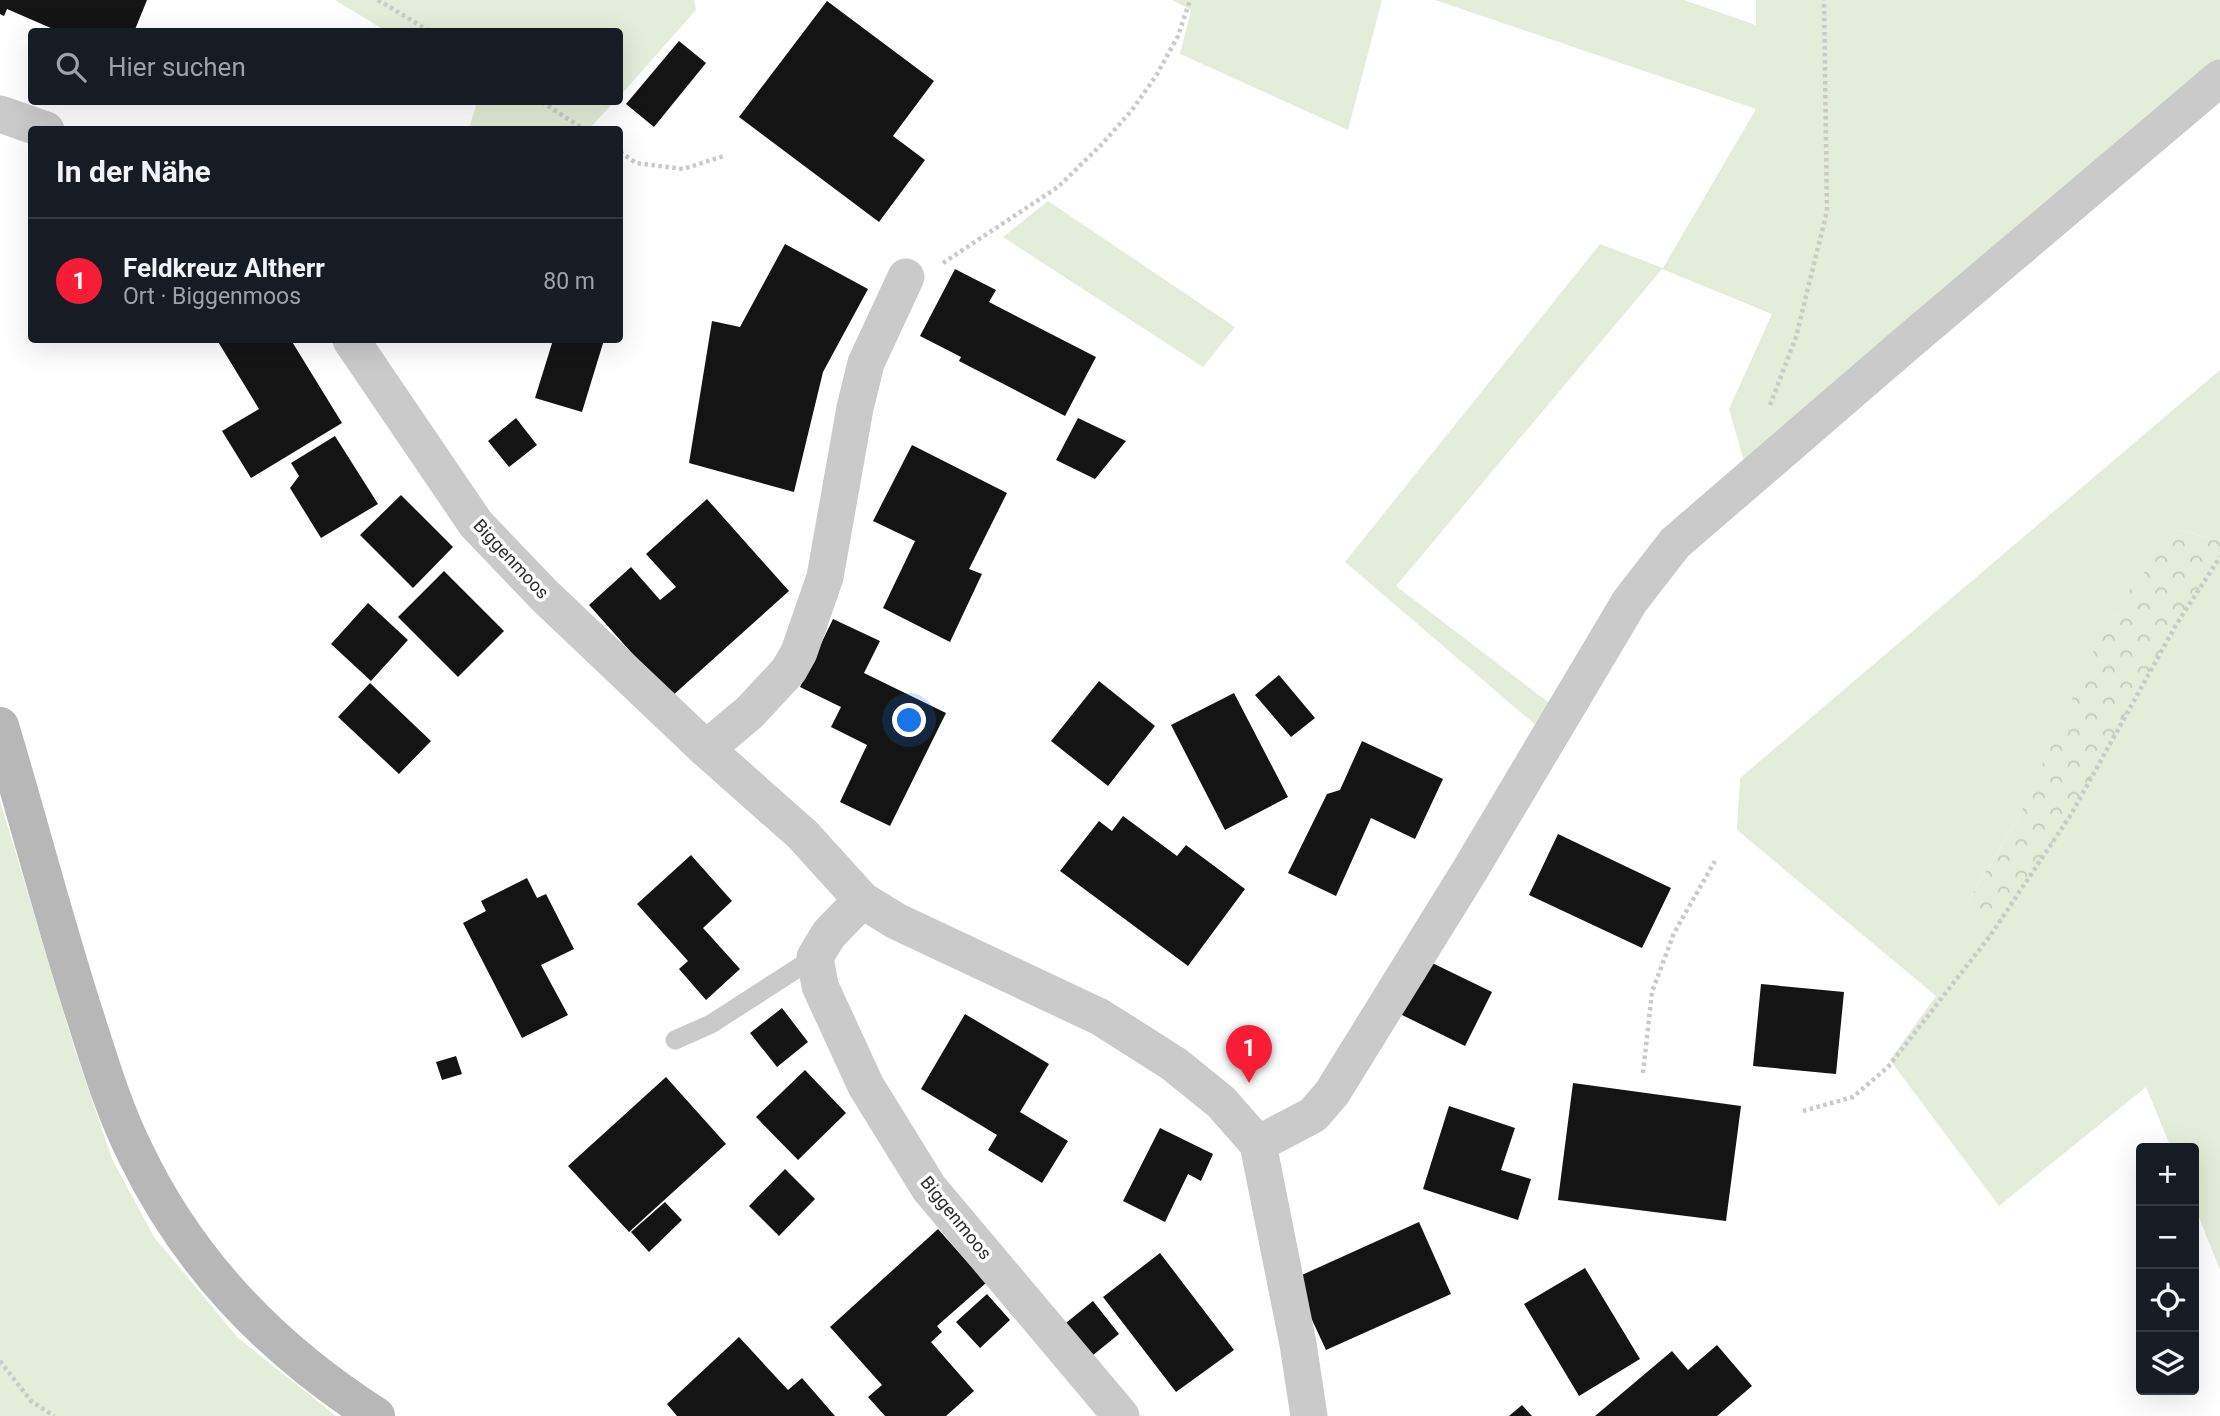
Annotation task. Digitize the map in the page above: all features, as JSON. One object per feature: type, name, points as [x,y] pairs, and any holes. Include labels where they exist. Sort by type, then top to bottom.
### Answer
[{"type":"main road","points":[[0,726],[75,986],[112,1101],[136,1156],[164,1207],[194,1251],[259,1326],[299,1362],[376,1416]]},
{"type":"street","points":[[1308,1416],[1298,1344],[1258,1144],[1313,1115],[1332,1093],[1470,870],[1630,601],[1675,543],[2220,78]]},
{"type":"street","points":[[0,114],[34,126]]},
{"type":"street","points":[[706,750],[758,703],[789,670],[799,652],[825,576],[855,408],[866,363],[906,277]]},
{"type":"street","name":"Biggenmoos","points":[[353,343],[476,524],[545,596],[706,750],[803,835],[862,900],[897,921],[1100,1017],[1174,1064],[1221,1102],[1258,1144]]},
{"type":"street","points":[[815,957],[829,934],[862,900]]},
{"type":"street","name":"Biggenmoos","points":[[815,957],[820,986],[866,1086],[929,1188],[1121,1416]]},
{"type":"lane","points":[[675,1040],[711,1024],[815,957]]},
{"type":"path","points":[[378,0],[424,28]]},
{"type":"path","points":[[906,277],[916,270],[946,262],[1058,187],[1132,110],[1156,76],[1178,36],[1190,0]]},
{"type":"path","points":[[1769,408],[1797,337],[1827,211],[1824,0]]},
{"type":"path","points":[[547,105],[579,126]]},
{"type":"path","points":[[623,154],[636,163],[683,169],[723,156]]},
{"type":"path","points":[[1803,1111],[1853,1097],[1888,1067],[1990,936],[2070,816],[2176,625],[2220,557]]},
{"type":"path","points":[[1643,1073],[1652,992],[1674,933],[1715,861]]},
{"type":"path","points":[[0,1361],[31,1401],[54,1416]]},
{"type":"green space","points":[[335,0],[694,0],[696,10],[623,93],[623,28],[381,28]]},
{"type":"green space","points":[[1172,0],[1382,0],[1348,130],[1180,54],[1191,10]]},
{"type":"green space","points":[[1435,0],[1684,0],[1756,25],[1756,0],[2220,0],[2220,62],[1745,465],[1729,409],[1772,314],[1662,269],[1396,586],[1553,706],[1539,728],[1345,562],[1600,244],[1663,268],[1756,109]]},
{"type":"green space","points":[[476,105],[611,105],[592,126],[470,126]]},
{"type":"green space","points":[[1048,201],[1235,327],[1203,367],[1003,237]]},
{"type":"green space","points":[[2220,370],[2220,541],[2179,530],[2019,817],[1964,908],[2124,719],[2176,625],[2220,557],[2220,1270],[2199,1218],[2199,1143],[2169,1143],[2146,1087],[1999,1206],[1890,1060],[1936,996],[1737,830],[1740,778]]},
{"type":"green space","points":[[2179,530],[2220,541],[2220,557],[2176,625],[2070,816],[1990,936],[1964,908],[2019,817],[2110,614]]},
{"type":"green space","points":[[0,801],[74,1047],[112,1159],[154,1237],[238,1338],[336,1416],[0,1416]]},
{"type":"building","points":[[0,0],[147,0],[136,28],[51,28],[7,9],[4,16],[0,14]]},
{"type":"building","points":[[827,1],[934,81],[893,136],[925,160],[879,222],[739,117]]},
{"type":"building","points":[[679,41],[706,63],[654,127],[626,104]]},
{"type":"building","points":[[785,244],[868,289],[823,372],[794,492],[689,463],[712,321],[740,327]]},
{"type":"building","points":[[955,269],[996,290],[989,302],[1096,357],[1065,416],[959,361],[961,357],[920,336]]},
{"type":"building","points":[[219,343],[293,343],[342,423],[251,478],[222,431],[259,409]]},
{"type":"building","points":[[552,343],[603,343],[582,412],[535,398]]},
{"type":"building","points":[[516,418],[537,445],[509,467],[488,441]]},
{"type":"building","points":[[1078,418],[1126,441],[1095,479],[1056,460]]},
{"type":"building","points":[[335,436],[378,504],[321,538],[290,488],[299,476],[291,463]]},
{"type":"building","points":[[912,445],[1007,493],[969,569],[982,574],[950,642],[883,608],[915,541],[873,521]]},
{"type":"building","points":[[401,495],[453,547],[413,588],[360,535]]},
{"type":"building","points":[[707,499],[789,591],[671,697],[589,605],[631,567],[660,600],[676,587],[646,554]]},
{"type":"building","points":[[444,571],[504,631],[458,677],[398,617]]},
{"type":"building","points":[[368,603],[408,640],[371,681],[331,644]]},
{"type":"building","points":[[833,619],[880,641],[864,673],[946,713],[890,826],[840,802],[867,745],[831,727],[841,707],[800,687]]},
{"type":"building","points":[[1279,675],[1315,718],[1291,737],[1255,695]]},
{"type":"building","points":[[1099,681],[1155,726],[1108,786],[1051,741]]},
{"type":"building","points":[[370,683],[431,741],[399,774],[338,717]]},
{"type":"building","points":[[1234,693],[1288,797],[1225,830],[1171,725]]},
{"type":"building","points":[[1362,741],[1443,779],[1415,839],[1371,818],[1336,896],[1288,873],[1327,794],[1340,790]]},
{"type":"building","points":[[1123,816],[1177,856],[1186,845],[1245,889],[1188,966],[1060,871],[1099,821],[1112,831]]},
{"type":"building","points":[[1558,834],[1671,888],[1642,948],[1529,895]]},
{"type":"building","points":[[691,855],[732,901],[703,928],[740,969],[706,1000],[679,969],[688,961],[637,904]]},
{"type":"building","points":[[527,878],[537,898],[546,894],[574,949],[541,965],[568,1015],[522,1038],[463,923],[486,911],[481,901]]},
{"type":"building","points":[[1422,958],[1492,992],[1465,1046],[1396,1012]]},
{"type":"building","points":[[1761,984],[1844,992],[1836,1074],[1753,1066]]},
{"type":"building","points":[[782,1008],[808,1042],[777,1067],[750,1033]]},
{"type":"building","points":[[965,1014],[1049,1064],[1020,1112],[1068,1141],[1042,1183],[988,1150],[997,1135],[921,1089]]},
{"type":"building","points":[[456,1056],[462,1074],[442,1080],[436,1062]]},
{"type":"building","points":[[805,1070],[846,1113],[798,1160],[756,1117]]},
{"type":"building","points":[[666,1077],[726,1144],[629,1232],[568,1166]]},
{"type":"building","points":[[1573,1083],[1741,1106],[1726,1221],[1558,1200]]},
{"type":"building","points":[[1449,1106],[1515,1128],[1501,1170],[1531,1179],[1518,1220],[1423,1189]]},
{"type":"building","points":[[1160,1128],[1213,1154],[1201,1181],[1188,1174],[1165,1222],[1123,1201]]},
{"type":"building","points":[[785,1169],[815,1199],[779,1236],[749,1206]]},
{"type":"building","points":[[665,1202],[682,1220],[649,1252],[631,1232]]},
{"type":"building","points":[[1419,1222],[1451,1294],[1326,1350],[1293,1279]]},
{"type":"building","points":[[938,1229],[986,1283],[937,1326],[942,1332],[931,1342],[974,1391],[946,1416],[885,1416],[868,1397],[882,1385],[830,1327]]},
{"type":"building","points":[[1160,1253],[1234,1350],[1176,1392],[1103,1297]]},
{"type":"building","points":[[1585,1268],[1640,1359],[1579,1396],[1524,1304]]},
{"type":"building","points":[[987,1294],[1010,1320],[980,1348],[956,1322]]},
{"type":"building","points":[[1093,1301],[1119,1334],[1087,1360],[1061,1327]]},
{"type":"building","points":[[739,1337],[788,1390],[802,1378],[835,1416],[677,1416],[667,1404]]},
{"type":"building","points":[[1717,1345],[1752,1386],[1717,1416],[1595,1416],[1672,1351],[1688,1370]]},
{"type":"building","points":[[1522,1405],[1532,1416],[1509,1416]]},
{"type":"place","name":"Feldkreuz Altherr","points":[[1249,1083]]}]
